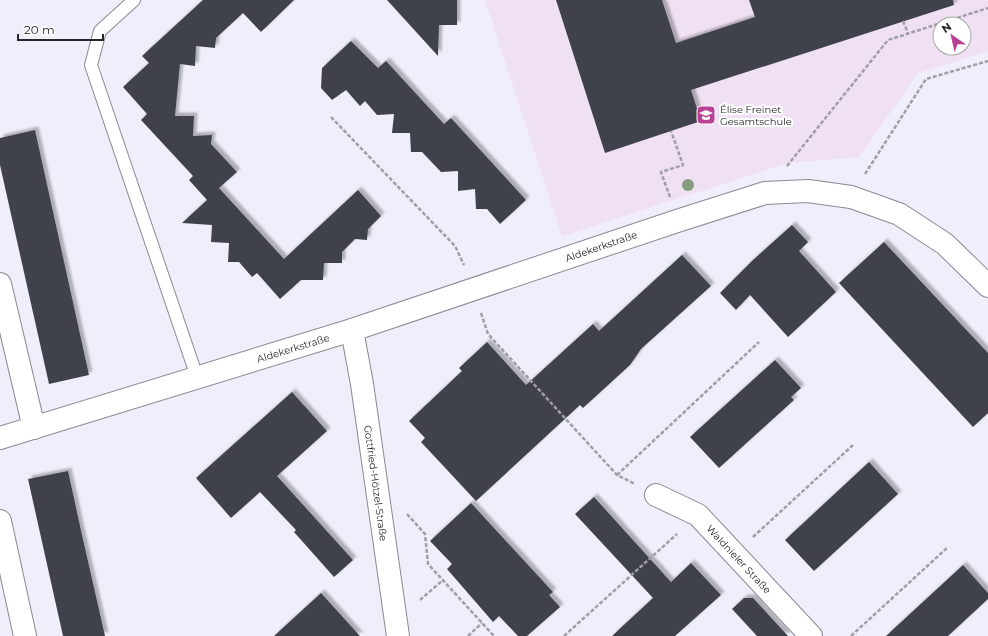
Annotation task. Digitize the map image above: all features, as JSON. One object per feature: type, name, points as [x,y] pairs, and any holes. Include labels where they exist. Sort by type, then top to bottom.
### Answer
[{"type":"street","name":"Aldekerkstraße","points":[[0,438],[352,330],[677,221],[766,193],[808,191],[851,197],[899,214],[945,244],[988,286]]},
{"type":"street","points":[[0,284],[34,428]]},
{"type":"street","name":"Gottfried-Hötzel-Straße","points":[[352,330],[362,384],[398,636]]},
{"type":"street","name":"Waldnieler Straße","points":[[656,495],[698,515],[811,636]]},
{"type":"street","points":[[0,521],[25,636]]},
{"type":"lane","points":[[134,0],[100,31],[90,66],[197,377]]},
{"type":"path","points":[[766,193],[888,40],[988,8]]},
{"type":"path","points":[[903,21],[908,33]]},
{"type":"path","points":[[851,197],[926,79],[988,61]]},
{"type":"path","points":[[331,117],[456,246],[462,258],[488,334],[617,475],[656,495]]},
{"type":"path","points":[[671,131],[683,165],[661,172],[677,221]]},
{"type":"path","points":[[617,475],[759,342]]},
{"type":"path","points":[[735,554],[853,445]]},
{"type":"path","points":[[403,509],[425,534],[428,564],[494,636]]},
{"type":"path","points":[[564,636],[698,515]]},
{"type":"path","points":[[851,636],[948,547]]},
{"type":"path","points":[[468,636],[482,623]]},
{"type":"shaded area","name":"Élise Freinet Gesamtschule","points":[[485,0],[988,0],[988,51],[918,73],[859,157],[788,163],[562,236]]},
{"type":"building","points":[[203,0],[294,0],[261,32],[243,13],[216,38],[215,48],[196,46],[195,66],[180,64],[175,116],[194,116],[193,136],[212,135],[211,144],[237,172],[219,188],[284,259],[358,190],[381,216],[368,229],[367,240],[355,239],[342,252],[342,263],[324,263],[323,280],[301,280],[280,299],[257,273],[252,277],[239,262],[228,262],[229,243],[211,242],[212,225],[182,223],[207,200],[189,180],[193,176],[141,120],[147,114],[123,87],[149,63],[142,56]]},
{"type":"building","points":[[387,0],[457,0],[457,25],[439,25],[438,56]]},
{"type":"building","points":[[556,0],[662,0],[676,43],[755,17],[749,0],[953,0],[954,5],[691,90],[701,121],[605,153]]},
{"type":"building","points":[[351,41],[378,68],[386,61],[444,124],[451,118],[526,200],[500,224],[487,209],[476,209],[475,189],[458,191],[458,171],[441,172],[422,152],[411,152],[410,133],[392,133],[394,114],[377,115],[365,101],[360,106],[346,90],[332,100],[321,88],[322,68]]},
{"type":"building","points":[[35,130],[89,375],[49,384],[0,165],[0,138]]},
{"type":"building","points":[[792,225],[808,242],[799,251],[836,292],[788,337],[750,295],[736,310],[720,293],[753,260]]},
{"type":"building","points":[[884,242],[988,353],[988,413],[973,427],[839,283]]},
{"type":"building","points":[[682,255],[711,286],[641,349],[630,365],[583,408],[580,405],[476,501],[421,442],[425,438],[409,421],[462,371],[459,368],[487,342],[526,385],[593,324],[599,331]]},
{"type":"building","points":[[775,360],[801,388],[791,397],[794,400],[719,468],[690,437]]},
{"type":"building","points":[[292,392],[327,431],[277,476],[353,560],[334,577],[294,532],[296,530],[260,492],[231,518],[196,478]]},
{"type":"building","points":[[869,462],[898,494],[814,571],[785,540]]},
{"type":"building","points":[[68,471],[105,636],[63,636],[28,479]]},
{"type":"building","points":[[594,497],[671,582],[691,563],[721,595],[675,636],[612,636],[653,598],[575,514]]},
{"type":"building","points":[[471,503],[553,592],[549,595],[560,607],[527,636],[518,636],[499,616],[493,622],[447,569],[452,564],[430,541]]},
{"type":"building","points":[[963,565],[988,593],[988,599],[948,636],[886,636]]},
{"type":"building","points":[[321,593],[360,636],[274,636]]},
{"type":"building","points":[[744,598],[753,598],[788,636],[757,636],[732,609]]},
{"type":"place","name":"Élise Freinet Gesamtschule","points":[[706,115]]}]
